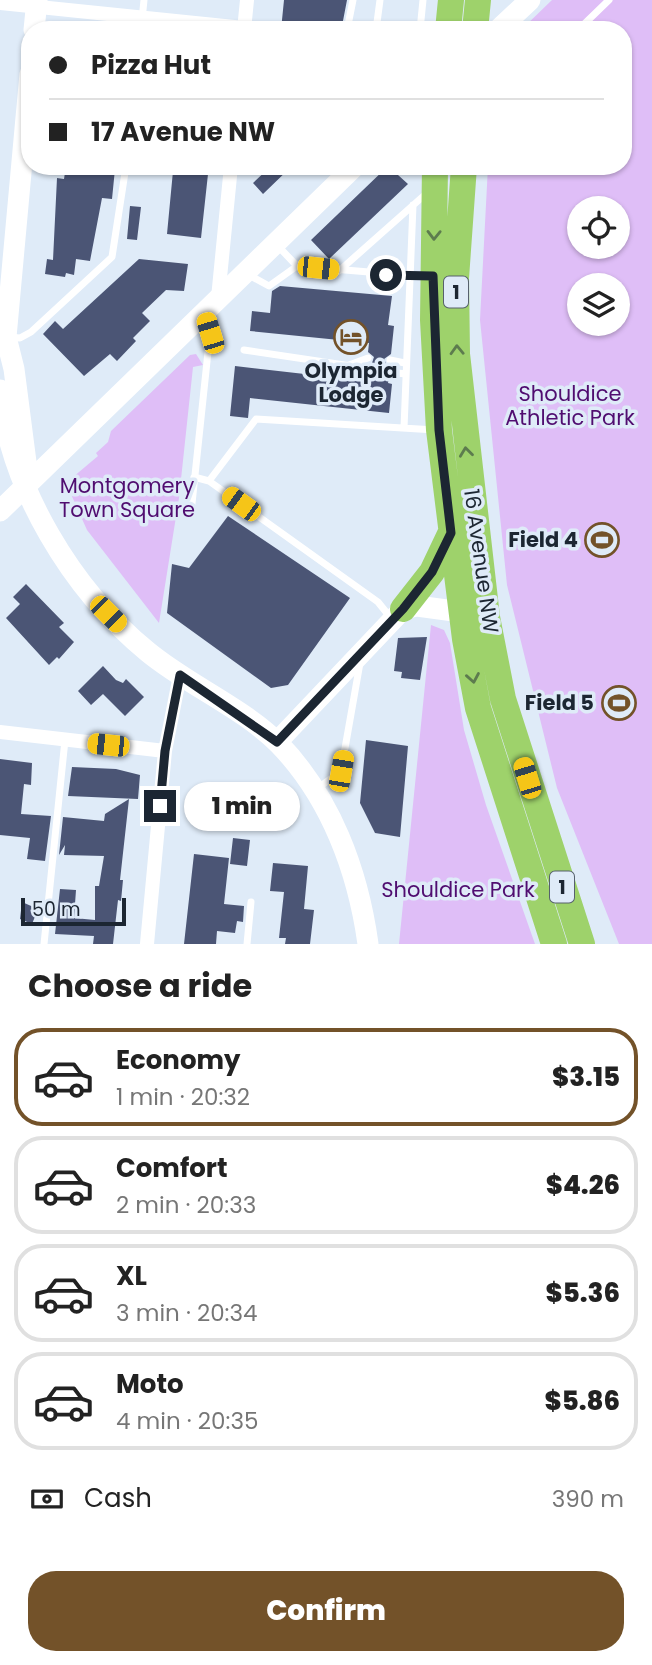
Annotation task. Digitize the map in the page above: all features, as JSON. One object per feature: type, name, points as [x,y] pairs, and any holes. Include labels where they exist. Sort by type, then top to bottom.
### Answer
[{"type":"highway","points":[[449,21],[451,0]]},
{"type":"highway","points":[[476,21],[478,0]]},
{"type":"highway","name":"16 Avenue NW","points":[[435,175],[421,277],[461,611],[478,708],[514,827],[554,944]]},
{"type":"highway","name":"16 Avenue NW","points":[[463,175],[456,278],[457,354],[488,617],[503,699],[582,944]]},
{"type":"highway","points":[[398,615],[432,572],[451,533]]},
{"type":"street","points":[[245,21],[247,0]]},
{"type":"street","points":[[508,21],[530,0]]},
{"type":"street","points":[[0,3],[36,4],[126,21]]},
{"type":"street","points":[[21,164],[3,343],[14,369],[27,485]]},
{"type":"street","points":[[210,305],[231,175]]},
{"type":"street","points":[[0,511],[346,175]]},
{"type":"street","points":[[0,390],[13,458],[58,547],[88,589],[129,635],[180,675],[277,742],[315,790],[331,819],[352,869],[368,944]]},
{"type":"street","points":[[277,742],[398,615],[417,606],[488,617]]},
{"type":"street","points":[[147,944],[165,751],[180,675]]},
{"type":"street","points":[[0,732],[165,751]]},
{"type":"lane","points":[[142,21],[144,0]]},
{"type":"lane","points":[[349,21],[353,0]]},
{"type":"lane","points":[[377,21],[380,0]]},
{"type":"lane","points":[[420,21],[423,0]]},
{"type":"lane","points":[[587,21],[609,0]]},
{"type":"lane","points":[[3,343],[31,332],[112,257],[125,175]]},
{"type":"lane","points":[[340,271],[413,205],[433,175]]},
{"type":"lane","points":[[404,428],[405,363],[421,277],[413,205]]},
{"type":"lane","points":[[275,243],[297,267]]},
{"type":"lane","points":[[244,273],[269,286],[297,267],[421,277]]},
{"type":"lane","points":[[191,513],[210,333],[210,305]]},
{"type":"lane","points":[[244,350],[405,374]]},
{"type":"lane","points":[[348,365],[368,358]]},
{"type":"lane","points":[[390,360],[405,363]]},
{"type":"lane","points":[[209,481],[256,419],[439,430]]},
{"type":"lane","points":[[194,477],[209,481],[398,615]]},
{"type":"lane","points":[[315,790],[341,771],[361,652]]},
{"type":"lane","points":[[44,944],[65,740]]},
{"type":"lane","points":[[247,944],[251,902]]},
{"type":"green space","name":"Shouldice Athletic Park","points":[[552,0],[652,0],[652,944],[619,944],[557,788],[507,585],[480,320],[488,175],[632,175],[632,21],[530,21]]},
{"type":"green space","name":"Montgomery Town Square","points":[[196,354],[203,365],[193,367],[179,498],[159,623],[87,530],[66,483],[98,456],[96,453],[108,442],[111,431],[190,355]]},
{"type":"green space","name":"Shouldice Park","points":[[431,625],[444,630],[450,643],[464,730],[486,805],[535,944],[399,944]]},
{"type":"building","points":[[284,0],[347,0],[343,21],[282,21]]},
{"type":"building","points":[[65,175],[114,175],[112,199],[102,198],[90,261],[76,259],[74,275],[66,273],[65,277],[45,274],[47,259],[53,260],[57,178],[64,179]]},
{"type":"building","points":[[173,175],[208,175],[201,238],[167,234]]},
{"type":"building","points":[[261,175],[283,175],[263,194],[253,183]]},
{"type":"building","points":[[379,175],[398,175],[408,184],[329,259],[311,240]]},
{"type":"building","points":[[130,206],[141,207],[137,240],[127,239]]},
{"type":"building","points":[[139,259],[188,264],[184,291],[166,290],[142,313],[150,321],[133,338],[136,341],[117,361],[110,354],[84,376],[43,334],[55,321],[63,329]]},
{"type":"building","points":[[280,286],[392,296],[388,325],[394,326],[391,354],[384,359],[387,365],[372,363],[374,357],[368,352],[369,343],[250,331],[252,311],[270,313],[272,291]]},
{"type":"building","points":[[235,366],[366,381],[366,374],[389,378],[388,383],[392,384],[389,413],[250,398],[248,418],[230,416]]},
{"type":"building","points":[[228,516],[350,598],[288,685],[271,688],[167,613],[172,564],[189,568]]},
{"type":"building","points":[[26,584],[64,623],[59,627],[74,642],[59,659],[57,657],[49,665],[6,618],[20,604],[13,597]]},
{"type":"building","points":[[427,637],[420,680],[401,678],[402,672],[394,671],[398,638]]},
{"type":"building","points":[[103,666],[116,680],[123,683],[126,679],[144,697],[125,716],[103,694],[91,705],[78,691]]},
{"type":"building","points":[[366,740],[408,746],[400,837],[375,833],[360,803]]},
{"type":"building","points":[[0,759],[32,763],[31,785],[24,784],[21,814],[51,816],[45,861],[27,859],[30,838],[0,835]]},
{"type":"building","points":[[72,767],[116,769],[140,775],[138,799],[68,796]]},
{"type":"building","points":[[236,782],[254,784],[262,806],[244,804],[215,827],[201,809]]},
{"type":"building","points":[[129,799],[120,880],[123,880],[121,901],[118,900],[113,944],[93,944],[94,936],[55,934],[60,889],[76,890],[74,918],[95,920],[95,886],[99,886],[104,856],[64,855],[65,845],[59,855],[63,817],[104,821],[105,814]]},
{"type":"building","points":[[233,838],[250,840],[247,866],[230,864]]},
{"type":"building","points":[[194,854],[229,858],[224,904],[244,906],[243,922],[237,921],[235,933],[217,931],[216,944],[184,944]]},
{"type":"building","points":[[273,863],[308,866],[304,909],[314,910],[310,944],[285,944],[286,938],[279,938],[284,892],[270,891]]},
{"type":"building","points":[[22,902],[38,909],[32,924],[20,919]]},
{"type":"place","name":"Olympia Lodge","points":[[351,337]]},
{"type":"place","name":"Field 4","points":[[602,540]]},
{"type":"place","name":"Field 5","points":[[619,703]]},
{"type":"route","points":[[160,806],[174,692],[180,675],[277,742],[403,609],[432,572],[451,533],[439,430],[433,276],[418,278],[386,275]]}]
